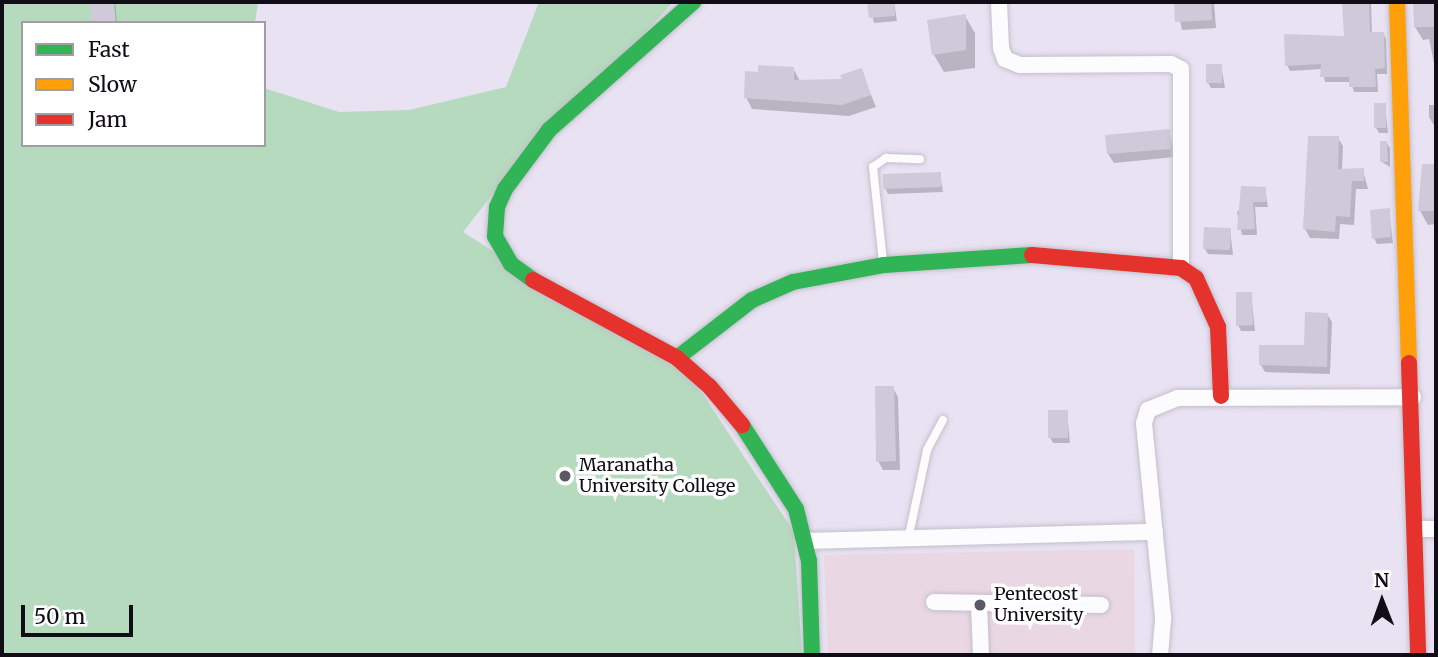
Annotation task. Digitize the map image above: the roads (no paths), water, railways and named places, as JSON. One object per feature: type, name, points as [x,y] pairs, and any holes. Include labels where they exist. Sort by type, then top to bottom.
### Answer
[{"type":"street","points":[[693,2],[548,130],[505,189],[495,221],[501,252],[511,264],[677,358],[710,387],[750,436],[796,509],[804,541],[812,655]]},
{"type":"street","points":[[999,2],[1001,48],[1005,59],[1020,65],[1171,64],[1181,69],[1181,268]]},
{"type":"street","points":[[1397,2],[1418,530],[1418,655]]},
{"type":"street","points":[[677,358],[752,300],[782,286],[884,265],[1048,253],[1181,268],[1196,278],[1211,306],[1217,327],[1221,396]]},
{"type":"street","points":[[1160,655],[1163,617],[1144,422],[1149,410],[1164,400],[1221,396],[1413,397]]},
{"type":"street","points":[[1418,530],[1436,529]]},
{"type":"street","points":[[804,541],[909,535],[1155,532]]},
{"type":"street","points":[[934,602],[979,605],[1101,605]]},
{"type":"street","points":[[979,605],[981,655]]},
{"type":"lane","points":[[884,265],[873,167],[886,158],[920,159]]},
{"type":"lane","points":[[909,535],[927,450],[943,420]]},
{"type":"place","name":"Maranatha University College","points":[[565,476]]},
{"type":"place","name":"Pentecost University","points":[[980,605]]}]
